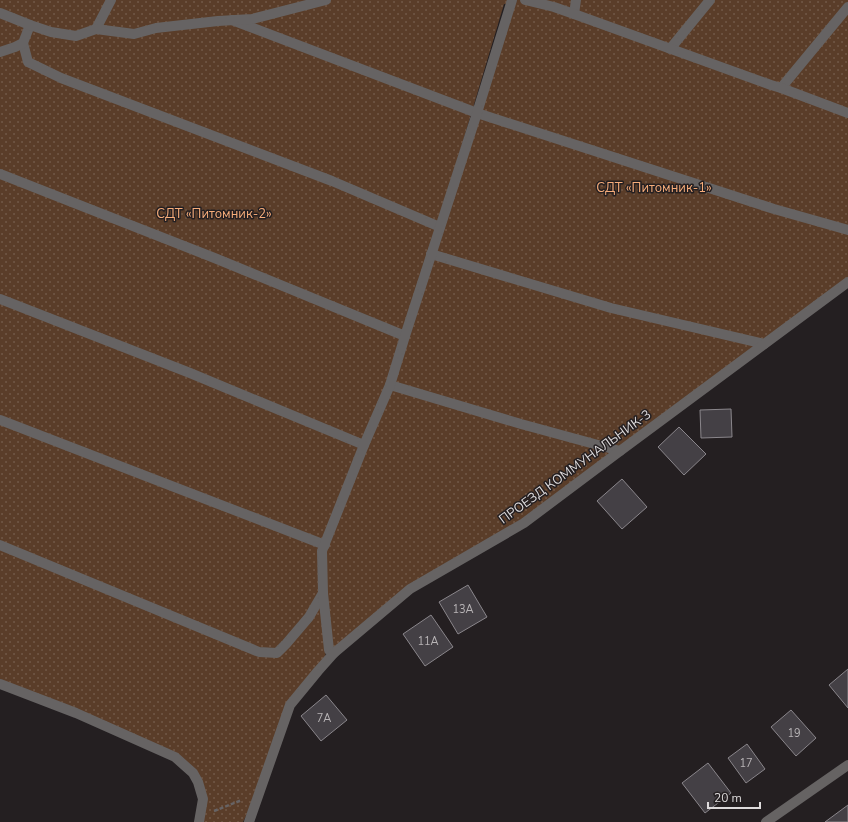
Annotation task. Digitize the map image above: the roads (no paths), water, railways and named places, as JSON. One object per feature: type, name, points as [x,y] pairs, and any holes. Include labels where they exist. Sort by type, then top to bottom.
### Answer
[{"type":"street","points":[[96,29],[111,0]]},
{"type":"street","points":[[0,13],[51,32],[76,36],[96,29],[134,34],[156,28],[252,19],[326,0]]},
{"type":"street","points":[[334,653],[329,650],[323,592],[322,551],[364,445],[390,385],[404,336],[477,113],[512,0]]},
{"type":"street","points":[[525,0],[554,7],[848,113]]},
{"type":"street","points":[[574,14],[576,0]]},
{"type":"street","points":[[670,49],[710,0]]},
{"type":"street","points":[[781,88],[848,7]]},
{"type":"street","points":[[232,20],[477,113],[774,208],[848,230]]},
{"type":"street","points":[[0,52],[22,43],[30,25]]},
{"type":"street","points":[[22,43],[28,62],[61,78],[332,181],[440,228]]},
{"type":"street","points":[[0,174],[217,259],[404,336]]},
{"type":"street","points":[[431,254],[611,308],[764,344]]},
{"type":"street","name":"ПРОЕЗД КОММУНАЛЬНИК-3","points":[[249,822],[290,705],[334,653],[410,589],[524,523],[848,282]]},
{"type":"street","points":[[0,299],[190,373],[364,445]]},
{"type":"street","points":[[390,385],[521,424],[620,451]]},
{"type":"street","points":[[0,420],[325,545]]},
{"type":"street","points":[[0,545],[259,652],[277,653],[309,616],[323,592]]},
{"type":"street","points":[[0,684],[76,713],[175,757],[193,774],[198,782],[203,799],[199,819]]},
{"type":"street","points":[[766,822],[848,765]]},
{"type":"park label","name":"СДТ «Питомник-1»","points":[[654,188]]},
{"type":"park label","name":"СДТ «Питомник-2»","points":[[214,214]]}]
